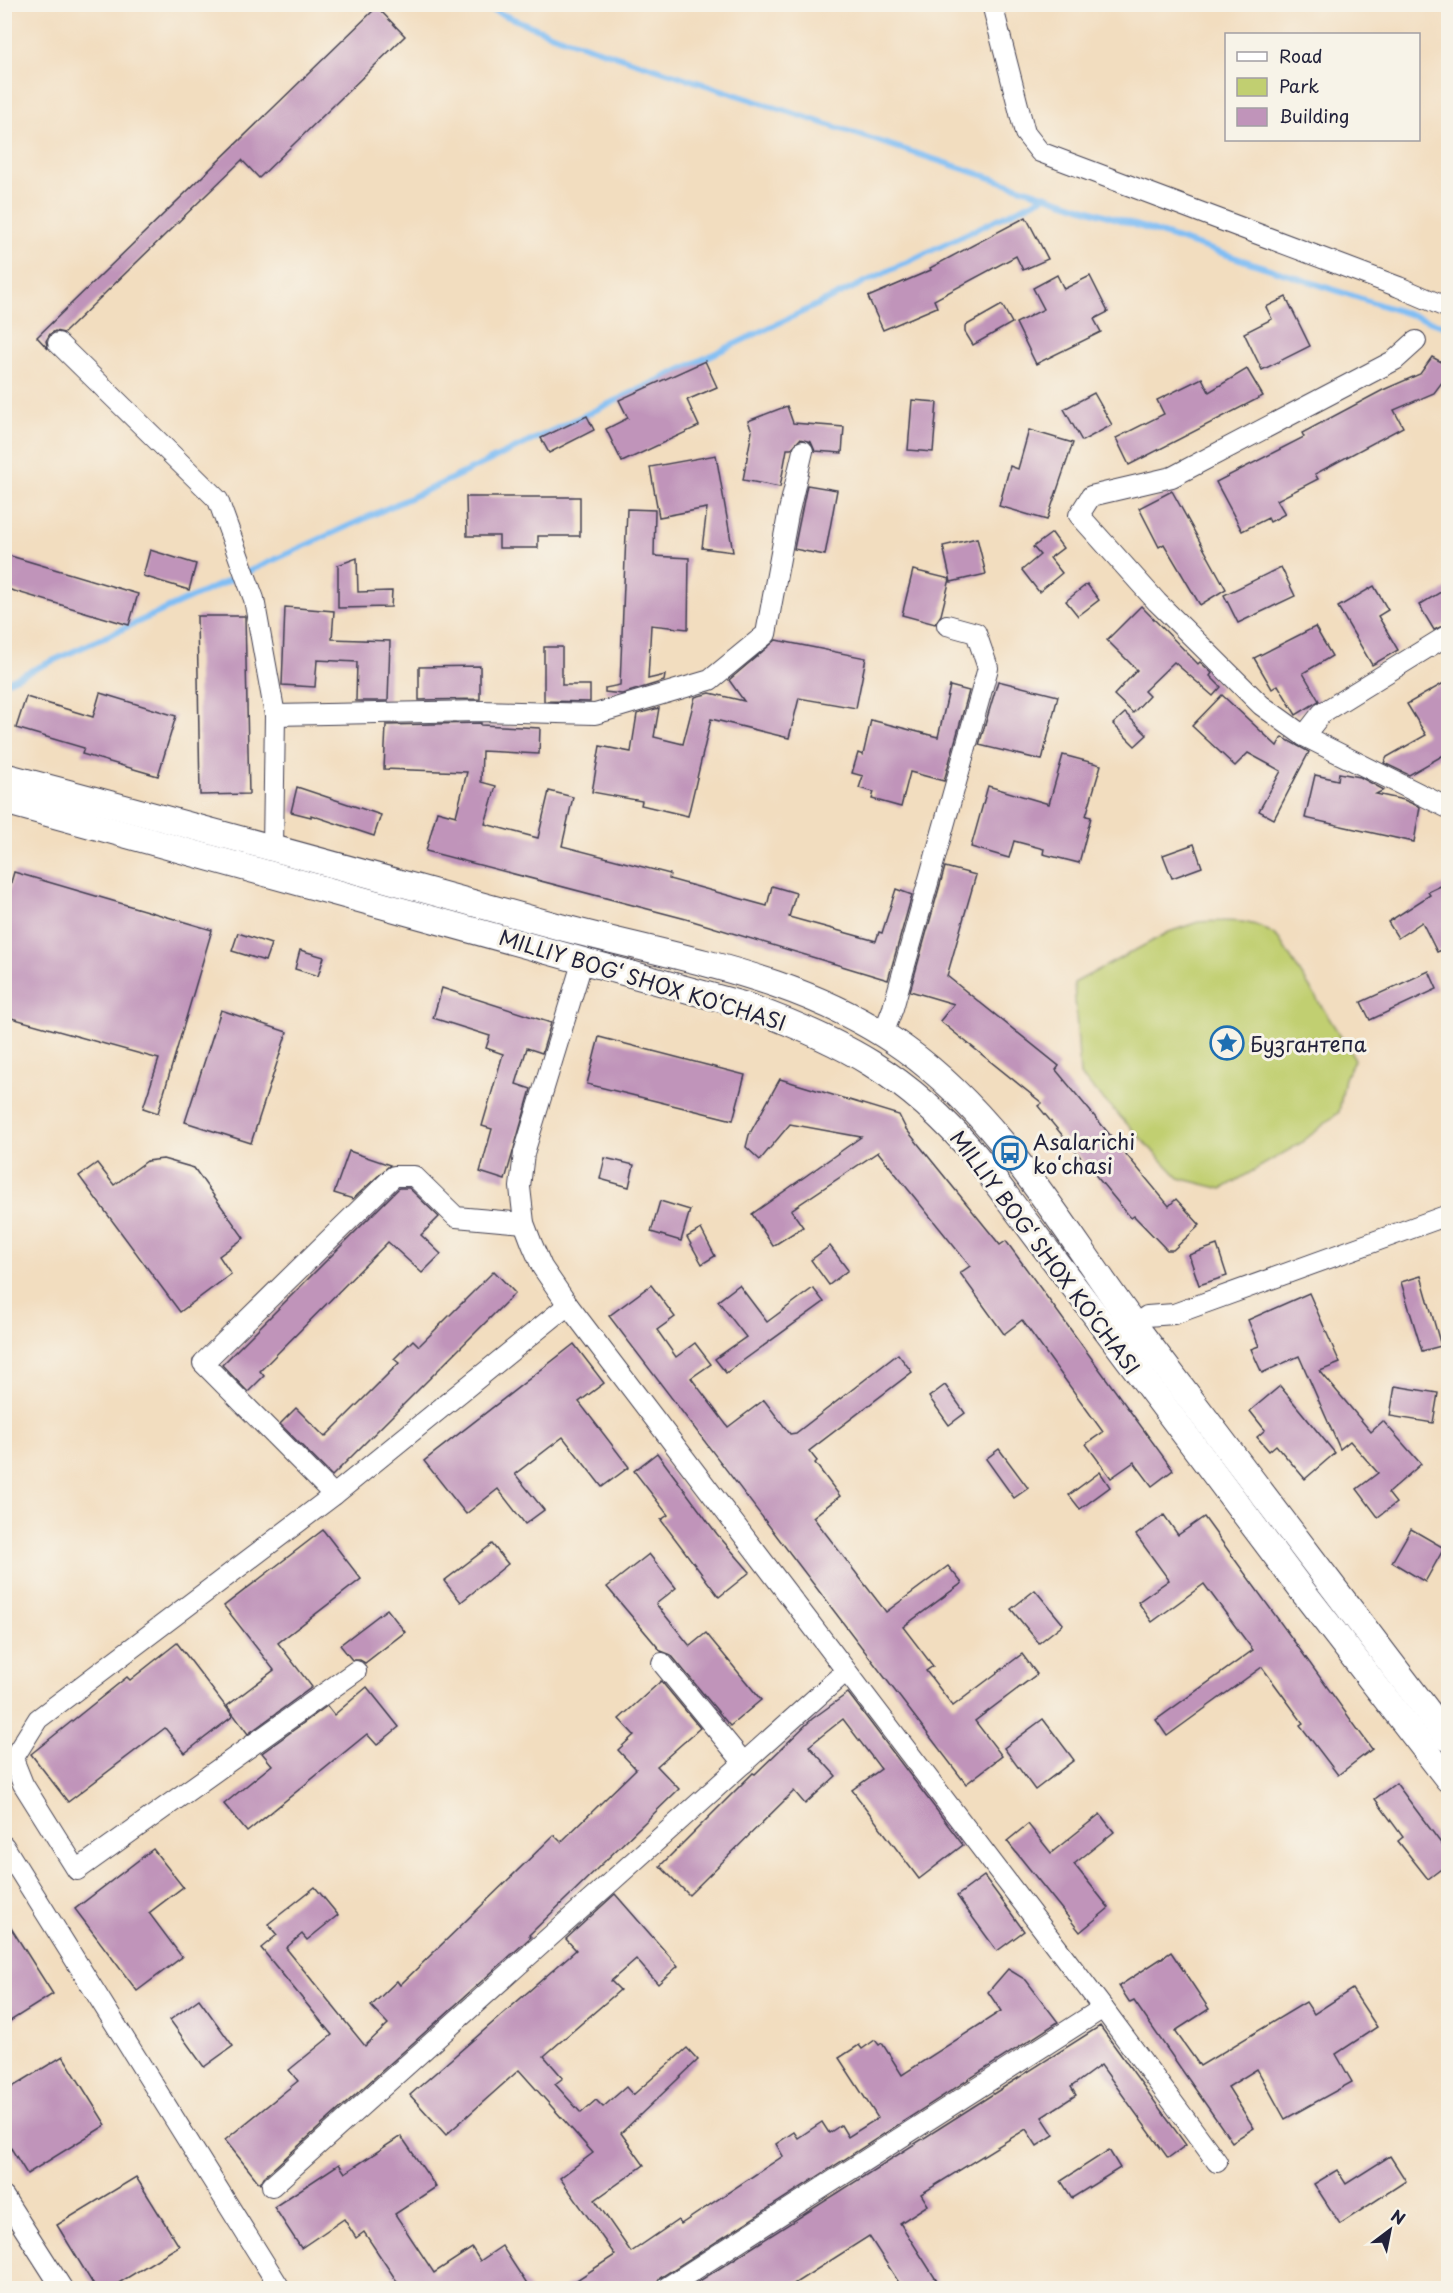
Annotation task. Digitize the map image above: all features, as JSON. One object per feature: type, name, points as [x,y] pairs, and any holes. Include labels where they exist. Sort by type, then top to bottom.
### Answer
[{"type":"main road","name":"MILLIY BOG‘ SHOX KO‘CHASI","points":[[4,776],[585,934],[754,976],[819,1001],[883,1034],[947,1083],[996,1134],[1134,1325],[1449,1738]]},
{"type":"main road","name":"MILLIY BOG‘ SHOX KO‘CHASI","points":[[4,801],[743,1005],[792,1023],[858,1054],[901,1082],[941,1116],[976,1156],[1304,1593],[1449,1779]]},
{"type":"main road","points":[[1304,1593],[1326,1577]]},
{"type":"street","points":[[992,4],[1025,133],[1040,152],[1399,287],[1449,308]]},
{"type":"street","points":[[1416,341],[1395,360],[1172,477],[1091,496],[1079,515],[1189,634],[1261,705],[1304,736],[1449,808]]},
{"type":"street","points":[[58,343],[218,500],[254,600],[275,715],[273,848]]},
{"type":"street","points":[[275,715],[481,711],[595,714],[710,680],[766,634],[788,515],[803,451]]},
{"type":"street","points":[[883,1034],[893,1008],[988,668],[976,633],[947,625]]},
{"type":"street","points":[[1304,736],[1322,713],[1449,635]]},
{"type":"street","points":[[583,960],[522,1162],[520,1187],[524,1222],[542,1267],[568,1305],[1103,2008],[1217,2162]]},
{"type":"street","points":[[334,1495],[203,1363],[394,1176],[414,1176],[456,1217],[524,1222]]},
{"type":"street","points":[[1113,1341],[1147,1316],[1174,1314],[1449,1215]]},
{"type":"street","points":[[356,1671],[77,1870],[23,1784],[13,1760],[38,1719],[334,1495],[568,1305]]},
{"type":"street","points":[[662,1663],[744,1763]]},
{"type":"street","points":[[272,2186],[846,1671]]},
{"type":"street","points":[[4,1846],[280,2289]]},
{"type":"street","points":[[666,2289],[1103,2008]]},
{"type":"street","points":[[4,2197],[62,2289]]},
{"type":"green space","points":[[1231,921],[1251,924],[1261,927],[1279,939],[1355,1059],[1345,1078],[1339,1112],[1301,1143],[1222,1189],[1179,1178],[1080,1075],[1074,983],[1169,932],[1198,922]]},
{"type":"building","points":[[377,7],[405,36],[259,178],[242,160],[64,333],[55,331],[50,334],[46,341],[48,349],[37,337]]},
{"type":"building","points":[[1026,217],[1048,259],[1023,270],[1016,256],[934,300],[937,307],[883,330],[868,297],[931,270],[930,268]]},
{"type":"building","points":[[1057,275],[1064,289],[1090,276],[1108,312],[1094,319],[1101,332],[1036,364],[1016,323],[1044,309],[1033,288]]},
{"type":"building","points":[[1286,297],[1310,346],[1262,370],[1244,333],[1272,319],[1266,307]]},
{"type":"building","points":[[1002,305],[1012,323],[973,345],[965,332],[965,326]]},
{"type":"building","points":[[1432,357],[1449,366],[1449,373],[1434,393],[1394,410],[1403,427],[1315,474],[1318,479],[1277,500],[1285,514],[1270,522],[1268,518],[1242,531],[1216,482],[1304,437],[1302,433],[1383,390],[1420,374]]},
{"type":"building","points":[[705,361],[717,387],[687,400],[699,426],[622,462],[606,429],[628,418],[619,400]]},
{"type":"building","points":[[1247,369],[1263,396],[1129,465],[1116,438],[1164,414],[1157,400],[1202,378],[1209,392]]},
{"type":"building","points":[[1094,393],[1112,425],[1082,441],[1064,409]]},
{"type":"building","points":[[912,400],[937,402],[933,452],[908,450]]},
{"type":"building","points":[[787,406],[793,423],[844,427],[842,453],[815,451],[811,442],[800,439],[791,449],[787,449],[780,487],[743,480],[752,431],[748,421]]},
{"type":"building","points":[[587,416],[594,430],[549,453],[541,438]]},
{"type":"building","points":[[1029,430],[1073,443],[1047,520],[999,506],[1010,466],[1018,469]]},
{"type":"building","points":[[716,455],[733,552],[702,548],[707,508],[659,517],[650,467]]},
{"type":"building","points":[[807,485],[837,490],[825,555],[794,549]]},
{"type":"building","points":[[1172,491],[1226,589],[1200,605],[1164,544],[1159,547],[1139,508]]},
{"type":"building","points":[[466,497],[580,497],[580,536],[538,536],[538,548],[499,548],[499,536],[467,536]]},
{"type":"building","points":[[627,509],[655,510],[654,556],[689,558],[688,629],[651,625],[648,679],[665,675],[664,681],[622,694],[605,692],[605,688],[620,685]]},
{"type":"building","points":[[1052,533],[1063,548],[1050,558],[1062,573],[1039,592],[1022,570],[1040,555],[1033,547]]},
{"type":"building","points":[[977,538],[986,574],[951,582],[943,546]]},
{"type":"building","points":[[150,550],[196,564],[189,590],[143,576]]},
{"type":"building","points":[[4,554],[138,594],[129,625],[4,588]]},
{"type":"building","points":[[357,558],[358,592],[392,591],[391,607],[338,608],[338,565]]},
{"type":"building","points":[[1281,567],[1295,596],[1238,623],[1224,595]]},
{"type":"building","points":[[913,570],[950,579],[941,615],[935,624],[902,615]]},
{"type":"building","points":[[1087,584],[1099,600],[1078,616],[1066,601]]},
{"type":"building","points":[[1374,586],[1388,610],[1378,616],[1398,650],[1372,665],[1338,607]]},
{"type":"building","points":[[1449,587],[1449,623],[1434,630],[1419,605]]},
{"type":"building","points":[[1141,606],[1198,664],[1200,662],[1212,673],[1210,676],[1221,687],[1213,696],[1174,662],[1144,691],[1149,696],[1133,713],[1114,695],[1137,670],[1107,640]]},
{"type":"building","points":[[285,607],[334,611],[332,639],[390,641],[388,701],[356,701],[357,662],[317,660],[315,687],[282,685]]},
{"type":"building","points":[[197,616],[245,616],[249,794],[200,795]]},
{"type":"building","points":[[1315,627],[1332,656],[1303,673],[1319,701],[1296,715],[1278,685],[1272,689],[1254,658]]},
{"type":"building","points":[[776,640],[866,658],[856,708],[799,698],[789,738],[711,719],[688,816],[641,805],[642,801],[592,792],[600,746],[631,752],[637,714],[659,708],[654,737],[683,744],[695,697],[710,693],[744,701],[729,680]]},
{"type":"building","points":[[544,647],[562,647],[562,685],[590,685],[590,702],[544,701]]},
{"type":"building","points":[[480,666],[480,699],[419,700],[419,667]]},
{"type":"building","points":[[1449,680],[1449,752],[1409,775],[1384,763],[1387,757],[1426,735],[1407,704]]},
{"type":"building","points":[[998,681],[1058,696],[1042,760],[979,745]]},
{"type":"building","points":[[950,686],[969,691],[944,781],[910,772],[901,807],[872,799],[874,792],[859,788],[863,776],[852,773],[858,753],[863,755],[871,720],[938,737]]},
{"type":"building","points":[[100,693],[176,716],[158,776],[82,754],[84,748],[16,728],[26,697],[93,717]]},
{"type":"building","points":[[1222,695],[1277,746],[1282,737],[1309,752],[1274,819],[1259,811],[1281,771],[1248,753],[1235,766],[1192,726]]},
{"type":"building","points":[[1125,713],[1147,735],[1135,746],[1113,724]]},
{"type":"building","points":[[481,723],[481,725],[540,728],[539,754],[482,751],[481,782],[496,786],[485,824],[538,838],[549,791],[573,797],[562,846],[670,874],[669,879],[767,906],[772,886],[796,893],[789,917],[876,941],[879,932],[882,933],[896,889],[912,895],[888,980],[686,919],[426,851],[437,811],[456,816],[467,772],[384,769],[386,725]]},
{"type":"building","points":[[1063,755],[1101,765],[1086,816],[1091,817],[1079,863],[1043,854],[1044,849],[1014,841],[1009,858],[971,847],[988,786],[1049,804]]},
{"type":"building","points":[[1339,773],[1360,777],[1384,790],[1376,794],[1404,800],[1420,807],[1414,842],[1305,818],[1315,775],[1338,780]]},
{"type":"building","points":[[297,787],[381,815],[374,836],[311,815],[311,817],[291,812]]},
{"type":"building","points":[[1194,844],[1202,867],[1172,878],[1163,855]]},
{"type":"building","points":[[945,867],[976,875],[947,976],[1059,1066],[1056,1070],[1169,1206],[1176,1199],[1200,1225],[1173,1250],[1167,1250],[1134,1216],[1131,1218],[1038,1106],[1042,1103],[940,1021],[954,1004],[910,991]]},
{"type":"building","points":[[14,872],[212,930],[158,1113],[143,1108],[159,1059],[4,1016],[4,906]]},
{"type":"building","points":[[1449,882],[1449,947],[1437,952],[1422,922],[1398,938],[1388,922],[1430,895],[1428,892]]},
{"type":"building","points":[[238,933],[271,944],[265,961],[232,951]]},
{"type":"building","points":[[300,950],[324,957],[318,976],[295,969]]},
{"type":"building","points":[[1429,971],[1437,989],[1370,1020],[1361,1002]]},
{"type":"building","points":[[442,988],[551,1023],[542,1053],[527,1048],[516,1084],[531,1089],[505,1180],[480,1172],[492,1129],[482,1126],[503,1054],[486,1048],[490,1036],[433,1018]]},
{"type":"building","points":[[221,1010],[287,1032],[251,1143],[185,1122]]},
{"type":"building","points":[[599,1037],[745,1075],[733,1120],[587,1084]]},
{"type":"building","points":[[780,1079],[899,1115],[906,1129],[1000,1245],[1006,1241],[1173,1470],[1152,1486],[1134,1462],[1111,1478],[1086,1444],[1103,1432],[1022,1320],[1004,1334],[960,1273],[970,1266],[878,1152],[791,1210],[803,1227],[773,1246],[752,1214],[861,1137],[790,1124],[760,1160],[746,1147],[749,1135]]},
{"type":"building","points":[[349,1151],[390,1165],[353,1199],[334,1193]]},
{"type":"building","points":[[605,1158],[634,1165],[629,1187],[600,1179]]},
{"type":"building","points":[[163,1159],[194,1168],[244,1238],[219,1256],[231,1274],[180,1312],[79,1176],[97,1163],[114,1185],[147,1161]]},
{"type":"building","points":[[399,1188],[409,1188],[439,1217],[421,1235],[441,1254],[422,1273],[388,1242],[260,1371],[264,1376],[248,1392],[222,1365]]},
{"type":"building","points":[[660,1201],[690,1210],[681,1241],[651,1232]]},
{"type":"building","points":[[701,1229],[715,1256],[702,1264],[687,1237]]},
{"type":"building","points":[[1217,1245],[1227,1276],[1199,1285],[1189,1255]]},
{"type":"building","points":[[830,1246],[848,1270],[829,1285],[811,1260]]},
{"type":"building","points":[[494,1271],[515,1293],[332,1476],[280,1424],[296,1408],[325,1437],[399,1363],[394,1359],[413,1340],[419,1346]]},
{"type":"building","points":[[1421,1276],[1441,1346],[1422,1351],[1401,1282]]},
{"type":"building","points":[[651,1285],[675,1317],[657,1330],[676,1357],[695,1343],[711,1364],[691,1378],[728,1427],[764,1400],[790,1434],[796,1433],[898,1354],[912,1372],[809,1451],[817,1461],[815,1463],[840,1496],[813,1517],[886,1612],[948,1566],[962,1583],[903,1627],[933,1666],[926,1671],[953,1706],[1022,1654],[1037,1674],[975,1721],[1002,1756],[966,1784],[609,1316]]},
{"type":"building","points":[[739,1285],[767,1322],[813,1288],[824,1302],[726,1373],[715,1359],[746,1337],[718,1301]]},
{"type":"building","points":[[1309,1293],[1340,1363],[1320,1371],[1371,1432],[1383,1421],[1421,1464],[1388,1493],[1396,1503],[1378,1517],[1357,1489],[1378,1473],[1350,1441],[1340,1449],[1299,1356],[1262,1373],[1251,1349],[1259,1346],[1248,1320]]},
{"type":"building","points":[[574,1344],[604,1383],[579,1402],[629,1467],[602,1487],[563,1437],[515,1474],[544,1510],[525,1524],[498,1489],[466,1514],[424,1461]]},
{"type":"building","points":[[945,1385],[965,1413],[949,1425],[929,1397]]},
{"type":"building","points":[[1280,1386],[1335,1453],[1305,1479],[1276,1445],[1269,1451],[1257,1437],[1265,1430],[1250,1411]]},
{"type":"building","points":[[1395,1386],[1438,1393],[1433,1423],[1390,1416]]},
{"type":"building","points":[[999,1449],[1028,1488],[1014,1498],[986,1459]]},
{"type":"building","points":[[657,1453],[717,1534],[750,1572],[719,1597],[661,1520],[668,1515],[634,1471]]},
{"type":"building","points":[[1100,1472],[1110,1487],[1080,1509],[1069,1495]]},
{"type":"building","points":[[1164,1515],[1178,1535],[1204,1517],[1372,1749],[1338,1775],[1300,1725],[1303,1723],[1262,1667],[1167,1736],[1156,1720],[1253,1650],[1204,1584],[1152,1622],[1138,1602],[1169,1580],[1136,1535]]},
{"type":"building","points":[[1411,1529],[1444,1548],[1425,1582],[1392,1562]]},
{"type":"building","points":[[323,1530],[361,1579],[278,1643],[312,1687],[248,1734],[227,1706],[274,1670],[224,1606]]},
{"type":"building","points":[[492,1544],[508,1564],[461,1602],[444,1581]]},
{"type":"building","points":[[649,1554],[676,1588],[656,1604],[690,1646],[706,1633],[761,1700],[730,1726],[671,1655],[661,1651],[607,1587]]},
{"type":"building","points":[[1035,1590],[1063,1624],[1039,1643],[1011,1609]]},
{"type":"building","points":[[387,1609],[405,1632],[365,1663],[352,1660],[340,1645]]},
{"type":"building","points":[[177,1643],[233,1716],[185,1753],[165,1728],[68,1802],[31,1754],[127,1677],[130,1680]]},
{"type":"building","points":[[661,1681],[700,1728],[657,1766],[679,1789],[529,1935],[531,1937],[264,2177],[260,2184],[225,2140],[298,2081],[289,2070],[332,2035],[261,1948],[277,1935],[268,1924],[315,1887],[338,1915],[307,1940],[302,1934],[286,1948],[365,2046],[388,2024],[371,2006],[397,1981],[400,1985],[554,1835],[561,1842],[636,1769],[618,1750],[634,1735],[619,1719]]},
{"type":"building","points":[[367,1687],[399,1727],[377,1745],[367,1734],[247,1832],[224,1804],[272,1765],[262,1753],[327,1706],[334,1715]]},
{"type":"building","points":[[848,1693],[963,1845],[919,1879],[852,1790],[881,1769],[843,1719],[809,1746],[836,1776],[805,1804],[794,1791],[689,1895],[660,1866],[753,1773],[755,1774],[812,1719]]},
{"type":"building","points":[[1043,1719],[1074,1760],[1035,1790],[1004,1748]]},
{"type":"building","points":[[1396,1783],[1449,1854],[1449,1863],[1428,1879],[1398,1841],[1403,1837],[1375,1799]]},
{"type":"building","points":[[1100,1814],[1114,1832],[1074,1864],[1109,1908],[1080,1932],[1007,1841],[1028,1824],[1051,1853]]},
{"type":"building","points":[[153,1849],[183,1887],[149,1913],[182,1957],[137,1991],[75,1909]]},
{"type":"building","points":[[984,1876],[1024,1931],[997,1951],[957,1896]]},
{"type":"building","points":[[615,1894],[678,1966],[658,1984],[636,1959],[611,1981],[620,1990],[544,2056],[563,2078],[555,2084],[581,2113],[596,2100],[603,2107],[626,2087],[633,2095],[687,2048],[698,2060],[621,2133],[644,2165],[595,2200],[631,2252],[678,2220],[681,2224],[783,2156],[776,2144],[794,2132],[798,2138],[822,2122],[829,2133],[841,2125],[848,2137],[878,2118],[839,2058],[859,2045],[862,2049],[875,2040],[879,2045],[882,2043],[902,2075],[1001,2011],[988,1992],[1008,1969],[1026,1980],[1058,2022],[660,2278],[654,2289],[563,2289],[615,2255],[560,2178],[593,2153],[519,2070],[446,2135],[410,2095],[576,1950],[566,1939]]},
{"type":"building","points":[[4,1917],[53,1994],[4,2025]]},
{"type":"building","points":[[1171,1952],[1209,2009],[1175,2031],[1200,2066],[1306,2002],[1314,2014],[1352,1989],[1377,2027],[1336,2054],[1352,2082],[1285,2119],[1257,2069],[1228,2087],[1254,2128],[1232,2142],[1134,2001],[1130,2003],[1119,1986]]},
{"type":"building","points":[[199,1999],[233,2046],[204,2067],[170,2020]]},
{"type":"building","points":[[1100,2026],[1186,2145],[1168,2158],[1101,2065],[1071,2087],[1076,2095],[1042,2117],[1054,2135],[1037,2146],[1026,2129],[921,2194],[928,2205],[900,2223],[942,2289],[903,2289],[869,2236],[786,2289],[687,2289]]},
{"type":"building","points":[[63,2056],[106,2125],[27,2174],[4,2137],[4,2092]]},
{"type":"building","points":[[401,2136],[436,2187],[395,2214],[434,2273],[472,2248],[480,2261],[502,2246],[530,2289],[402,2289],[364,2232],[356,2238],[344,2219],[301,2248],[274,2207],[339,2164],[345,2173]]},
{"type":"building","points":[[1109,2150],[1120,2168],[1072,2198],[1061,2181]]},
{"type":"building","points":[[1390,2156],[1406,2181],[1340,2224],[1314,2184],[1337,2170],[1346,2184]]},
{"type":"building","points":[[136,2177],[179,2246],[109,2289],[96,2289],[57,2225]]},
{"type":"waterway","points":[[477,4],[553,35],[1448,327]]},
{"type":"waterway","points":[[4,683],[436,486],[1046,196]]},
{"type":"place","name":"Бузгантепа","points":[[1227,1043]]},
{"type":"place","name":"Asalarichi koʻchasi","points":[[1010,1153]]}]
